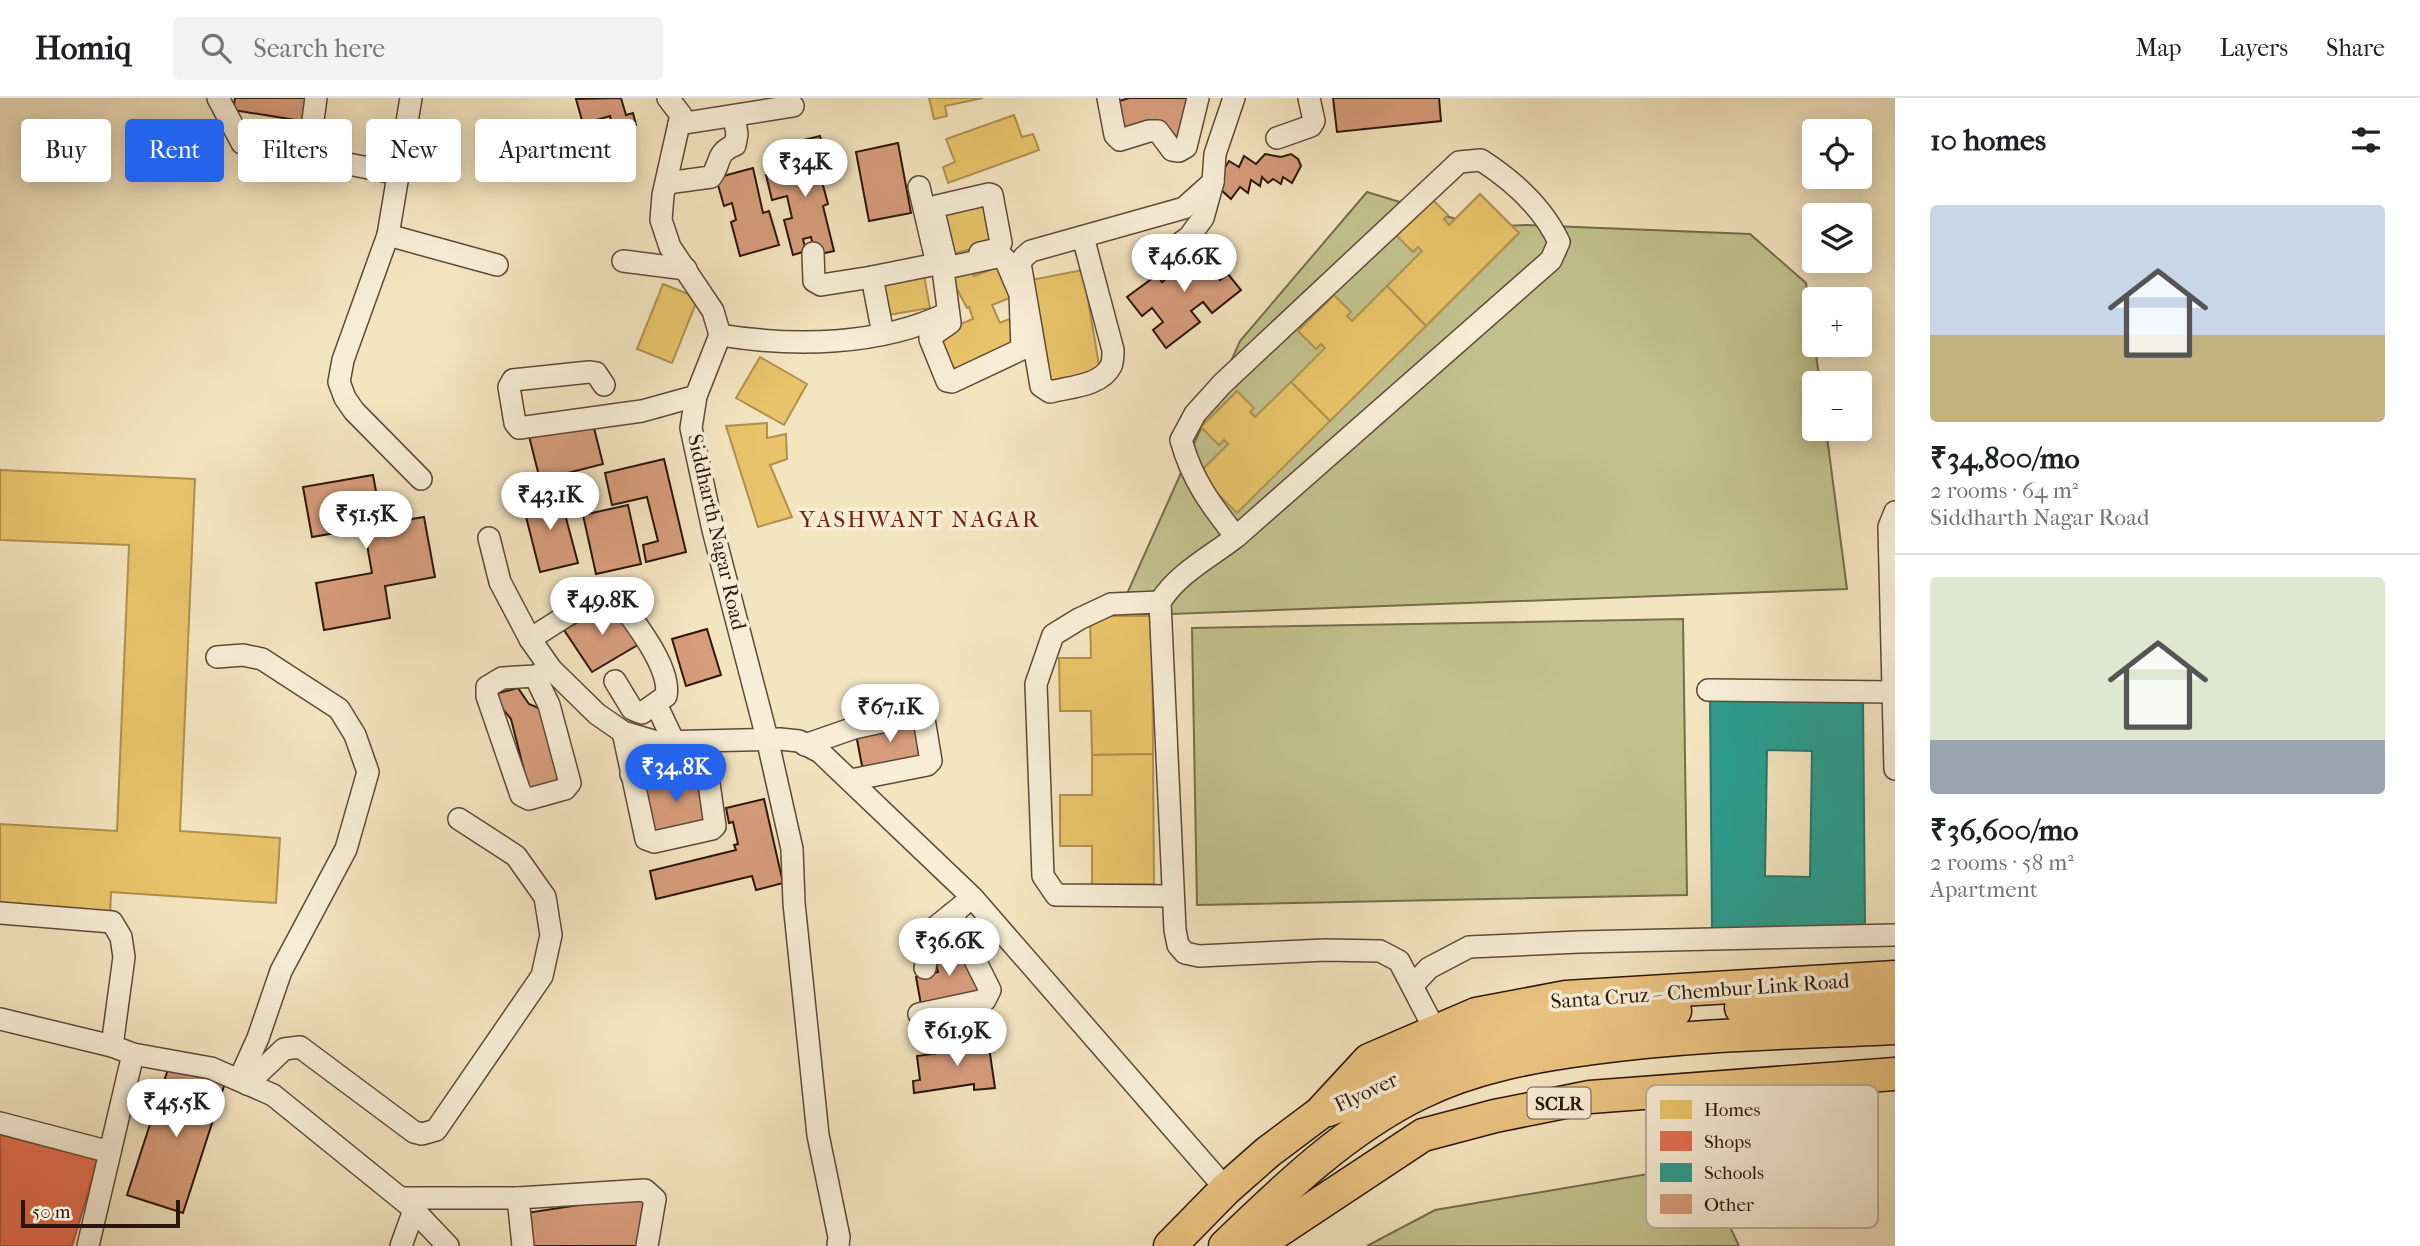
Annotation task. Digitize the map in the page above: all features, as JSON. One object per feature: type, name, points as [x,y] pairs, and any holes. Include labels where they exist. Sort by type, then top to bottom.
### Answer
[{"type":"highway","name":"Santa Cruz – Chembur Link Road","points":[[1170,1246],[1226,1189],[1268,1152],[1320,1113],[1369,1060],[1476,1014],[1566,997],[1895,977]]},
{"type":"highway","name":"Flyover","points":[[1320,1113],[1371,1093],[1410,1070],[1468,1045],[1523,1031],[1655,1012],[1895,1000]]},
{"type":"highway","points":[[1226,1246],[1293,1180],[1370,1122],[1420,1093],[1476,1071],[1528,1057],[1658,1039],[1895,1028]]},
{"type":"highway","name":"SCLR","points":[[1749,1085],[1895,1074]]},
{"type":"highway","name":"SCLR","points":[[1259,1246],[1272,1234],[1423,1135],[1494,1116],[1590,1097],[1646,1093]]},
{"type":"street","points":[[218,98],[238,136]]},
{"type":"street","points":[[313,119],[316,98]]},
{"type":"street","points":[[668,98],[681,115],[661,220],[670,247],[713,312],[720,335],[756,341],[858,338],[909,327],[948,313]]},
{"type":"street","points":[[1108,98],[1115,135],[1120,140],[1158,131],[1171,150],[1179,151],[1186,146],[1198,98]]},
{"type":"street","points":[[1148,266],[1189,237],[1203,218],[1213,182],[1215,154],[1234,98]]},
{"type":"street","points":[[1277,138],[1311,126],[1314,121],[1309,98]]},
{"type":"street","points":[[403,119],[405,99]]},
{"type":"street","points":[[679,124],[793,106]]},
{"type":"street","points":[[667,183],[711,177],[718,168],[724,149],[734,145],[737,134],[734,116]]},
{"type":"street","points":[[1236,537],[1205,497],[1188,463],[1181,440],[1195,414],[1222,384],[1459,162],[1481,160],[1497,170],[1551,225],[1559,242],[1551,260],[1236,537],[1182,576],[1168,589],[1160,602],[1172,896],[1178,945],[1185,953],[1199,956],[1325,950],[1380,951],[1399,961],[1435,1030]]},
{"type":"street","points":[[398,182],[388,236],[343,360],[339,382],[354,411],[421,479]]},
{"type":"street","points":[[1083,237],[1114,350],[1112,365],[1096,380],[1050,392],[1041,386],[1020,263],[1024,257],[1031,251],[1184,208],[1213,182]]},
{"type":"street","points":[[813,253],[814,281],[821,285],[942,263],[919,187]]},
{"type":"street","points":[[388,236],[497,265]]},
{"type":"street","points":[[909,327],[930,337],[945,377],[952,382],[1022,349],[1020,295],[1005,260],[1001,257],[946,268],[943,271],[950,323],[930,337]]},
{"type":"street","points":[[623,261],[686,269]]},
{"type":"street","points":[[872,277],[883,334]]},
{"type":"street","name":"Siddharth Nagar Road","points":[[720,335],[696,396],[691,428],[713,530],[767,738],[792,849],[794,903],[818,1135],[839,1237],[838,1246]]},
{"type":"street","points":[[604,385],[596,373],[589,372],[513,380],[509,387],[515,423],[519,428],[631,412],[696,396]]},
{"type":"street","points":[[1895,512],[1889,527],[1892,547],[1895,769]]},
{"type":"street","points":[[489,538],[500,582],[530,639],[543,672],[570,783],[565,789],[529,799],[521,795],[487,696],[487,687],[502,678],[543,672],[623,732],[657,742],[767,738],[799,741],[820,752],[972,897],[1226,1189]]},
{"type":"street","points":[[530,639],[598,595],[609,594],[617,598],[651,647],[667,682],[666,696],[642,713],[632,709],[615,681]]},
{"type":"street","points":[[1160,602],[1111,604],[1053,635],[1036,684],[1043,876],[1056,895],[1172,896]]},
{"type":"street","points":[[217,657],[243,655],[262,659],[339,709],[355,735],[368,772],[346,849],[281,971],[243,1082]]},
{"type":"street","points":[[1708,690],[1894,692]]},
{"type":"street","points":[[656,704],[674,742]]},
{"type":"street","points":[[805,745],[854,728],[919,714],[924,719],[931,761],[927,765],[851,780]]},
{"type":"street","points":[[623,732],[646,839],[654,842],[712,830],[715,826],[707,765],[701,742]]},
{"type":"street","points":[[631,774],[707,765]]},
{"type":"street","points":[[243,1082],[284,1049],[300,1046],[414,1132],[422,1134],[436,1130],[542,976],[551,935],[545,897],[516,856],[459,819]]},
{"type":"street","points":[[925,968],[932,930],[972,897]]},
{"type":"street","points":[[0,913],[111,922],[121,937],[124,957],[122,1050],[110,1152],[88,1246]]},
{"type":"street","points":[[919,1014],[985,1000],[990,990],[952,914]]},
{"type":"street","points":[[1413,985],[1429,968],[1469,947],[1895,935]]},
{"type":"street","points":[[0,1019],[122,1050],[211,1068],[273,1095],[408,1204],[448,1246]]},
{"type":"street","points":[[0,1123],[110,1152]]},
{"type":"street","points":[[408,1204],[646,1190],[655,1199],[647,1246]]},
{"type":"street","points":[[518,1198],[523,1246]]},
{"type":"street","points":[[401,1246],[408,1204]]},
{"type":"green space","points":[[1367,192],[1482,227],[1526,225],[1750,234],[1806,283],[1807,287],[1802,287],[1802,357],[1816,357],[1818,371],[1802,371],[1802,441],[1828,441],[1847,589],[1117,616],[1240,341]]},
{"type":"green space","points":[[1683,619],[1687,895],[1197,905],[1192,628]]},
{"type":"green space","points":[[1646,1174],[1646,1228],[1731,1228],[1739,1246],[1367,1246],[1435,1210]]},
{"type":"building: Homes","points":[[929,98],[983,98],[945,106],[947,116],[934,119]]},
{"type":"building: Homes","points":[[1014,115],[1022,137],[1033,134],[1039,150],[948,183],[943,167],[955,162],[946,139]]},
{"type":"building: Homes","points":[[1480,194],[1519,233],[1426,326],[1387,286],[1422,251],[1418,247],[1413,252],[1395,234],[1431,198],[1448,215],[1444,219],[1449,225]]},
{"type":"building: Homes","points":[[988,200],[997,243],[947,255],[937,211]]},
{"type":"building: Homes","points":[[1001,266],[1017,295],[992,305],[1000,323],[1009,319],[1018,348],[951,376],[938,333],[973,319],[969,307],[967,308],[958,291],[949,293],[944,276],[971,269],[974,276]]},
{"type":"building: Homes","points":[[1083,270],[1100,371],[1049,381],[1031,280]]},
{"type":"building: Homes","points":[[924,276],[930,308],[888,315],[883,282]]},
{"type":"building: Homes","points":[[663,284],[698,298],[672,363],[637,349]]},
{"type":"building: Homes","points":[[1387,286],[1426,326],[1330,421],[1291,382],[1325,348],[1321,344],[1316,349],[1298,331],[1334,295],[1351,312],[1347,316],[1352,321]]},
{"type":"building: Homes","points":[[760,357],[807,384],[784,425],[736,398]]},
{"type":"building: Homes","points":[[1291,382],[1330,421],[1237,513],[1198,474],[1228,444],[1224,440],[1219,445],[1201,427],[1237,391],[1254,408],[1250,412],[1255,417]]},
{"type":"building: Homes","points":[[767,423],[767,438],[786,434],[787,459],[770,465],[792,517],[758,527],[726,426]]},
{"type":"building: Homes","points":[[0,470],[195,479],[180,831],[280,838],[276,903],[111,892],[110,917],[0,909],[0,824],[117,831],[129,545],[0,540]]},
{"type":"building: Homes","points":[[1090,616],[1152,616],[1153,754],[1092,755],[1091,711],[1060,711],[1059,658],[1091,658]]},
{"type":"building: Homes","points":[[1153,754],[1154,884],[1092,885],[1092,846],[1060,846],[1060,795],[1092,795],[1092,755]]},
{"type":"building: Shops","points":[[0,1131],[98,1159],[72,1246],[0,1246]]},
{"type":"building: Schools","points":[[1863,697],[1865,927],[1712,929],[1710,698]],"holes":[[[1767,750],[1812,751],[1810,877],[1765,876]]]},
{"type":"building: Other","points":[[235,98],[312,98],[308,119],[289,119],[233,110]]},
{"type":"building: Other","points":[[621,98],[626,115],[633,113],[634,119],[611,119],[610,116],[582,119],[576,99]]},
{"type":"building: Other","points":[[1129,98],[1189,98],[1184,140],[1123,131],[1113,103]]},
{"type":"building: Other","points":[[1333,98],[1439,98],[1441,121],[1337,132]]},
{"type":"building: Other","points":[[820,136],[825,157],[816,159],[828,204],[823,206],[834,251],[821,254],[814,249],[811,237],[803,239],[806,251],[793,255],[784,220],[792,218],[787,196],[772,200],[766,175],[782,171],[784,180],[794,177],[790,161],[800,158],[796,142]]},
{"type":"building: Other","points":[[898,143],[911,213],[869,221],[856,152]]},
{"type":"building: Other","points":[[1265,154],[1281,157],[1291,154],[1298,159],[1301,166],[1292,183],[1283,177],[1281,184],[1273,179],[1268,183],[1262,177],[1260,186],[1251,180],[1248,193],[1240,187],[1231,199],[1219,188],[1221,174],[1229,161],[1239,167],[1244,156],[1256,164]]},
{"type":"building: Other","points":[[753,168],[763,213],[769,211],[779,245],[740,256],[731,222],[736,220],[732,203],[724,206],[716,178]]},
{"type":"building: Other","points":[[1203,240],[1216,258],[1208,265],[1220,280],[1228,274],[1241,290],[1212,313],[1203,302],[1191,311],[1200,322],[1166,348],[1153,330],[1163,322],[1152,308],[1142,316],[1127,297],[1157,275],[1162,282],[1179,269],[1174,262]]},
{"type":"building: Other","points":[[592,420],[603,464],[540,480],[529,436]]},
{"type":"building: Other","points":[[664,459],[686,552],[646,562],[643,545],[658,541],[647,497],[612,505],[605,473]]},
{"type":"building: Other","points":[[373,475],[382,524],[424,517],[435,577],[385,586],[390,618],[324,630],[316,583],[372,573],[364,528],[312,537],[303,487]]},
{"type":"building: Other","points":[[559,492],[578,563],[540,572],[522,501]]},
{"type":"building: Other","points":[[628,505],[641,564],[596,574],[583,515]]},
{"type":"building: Other","points":[[612,602],[641,643],[592,672],[564,630]]},
{"type":"building: Other","points":[[707,629],[721,675],[686,686],[672,639]]},
{"type":"building: Other","points":[[518,688],[529,704],[541,709],[563,782],[529,790],[511,719],[491,695]]},
{"type":"building: Other","points":[[918,717],[926,759],[863,771],[855,729]]},
{"type":"building: Other","points":[[703,771],[713,826],[649,838],[639,782]]},
{"type":"building: Other","points":[[764,799],[783,883],[756,890],[752,876],[656,899],[650,871],[736,850],[734,845],[738,844],[733,822],[729,823],[726,808]]},
{"type":"building: Other","points":[[951,929],[958,962],[973,959],[982,997],[922,1010],[916,977],[938,972],[936,964],[944,962],[937,932]]},
{"type":"building: Other","points":[[987,1033],[995,1088],[974,1090],[974,1084],[914,1093],[913,1081],[920,1080],[917,1056],[968,1049],[966,1036]]},
{"type":"building: Other","points":[[169,1066],[225,1083],[183,1213],[127,1195]]},
{"type":"building: Other","points":[[645,1195],[638,1246],[530,1246],[526,1213]]},
{"type":"district","name":"YASHWANT NAGAR","points":[[920,519]]}]
